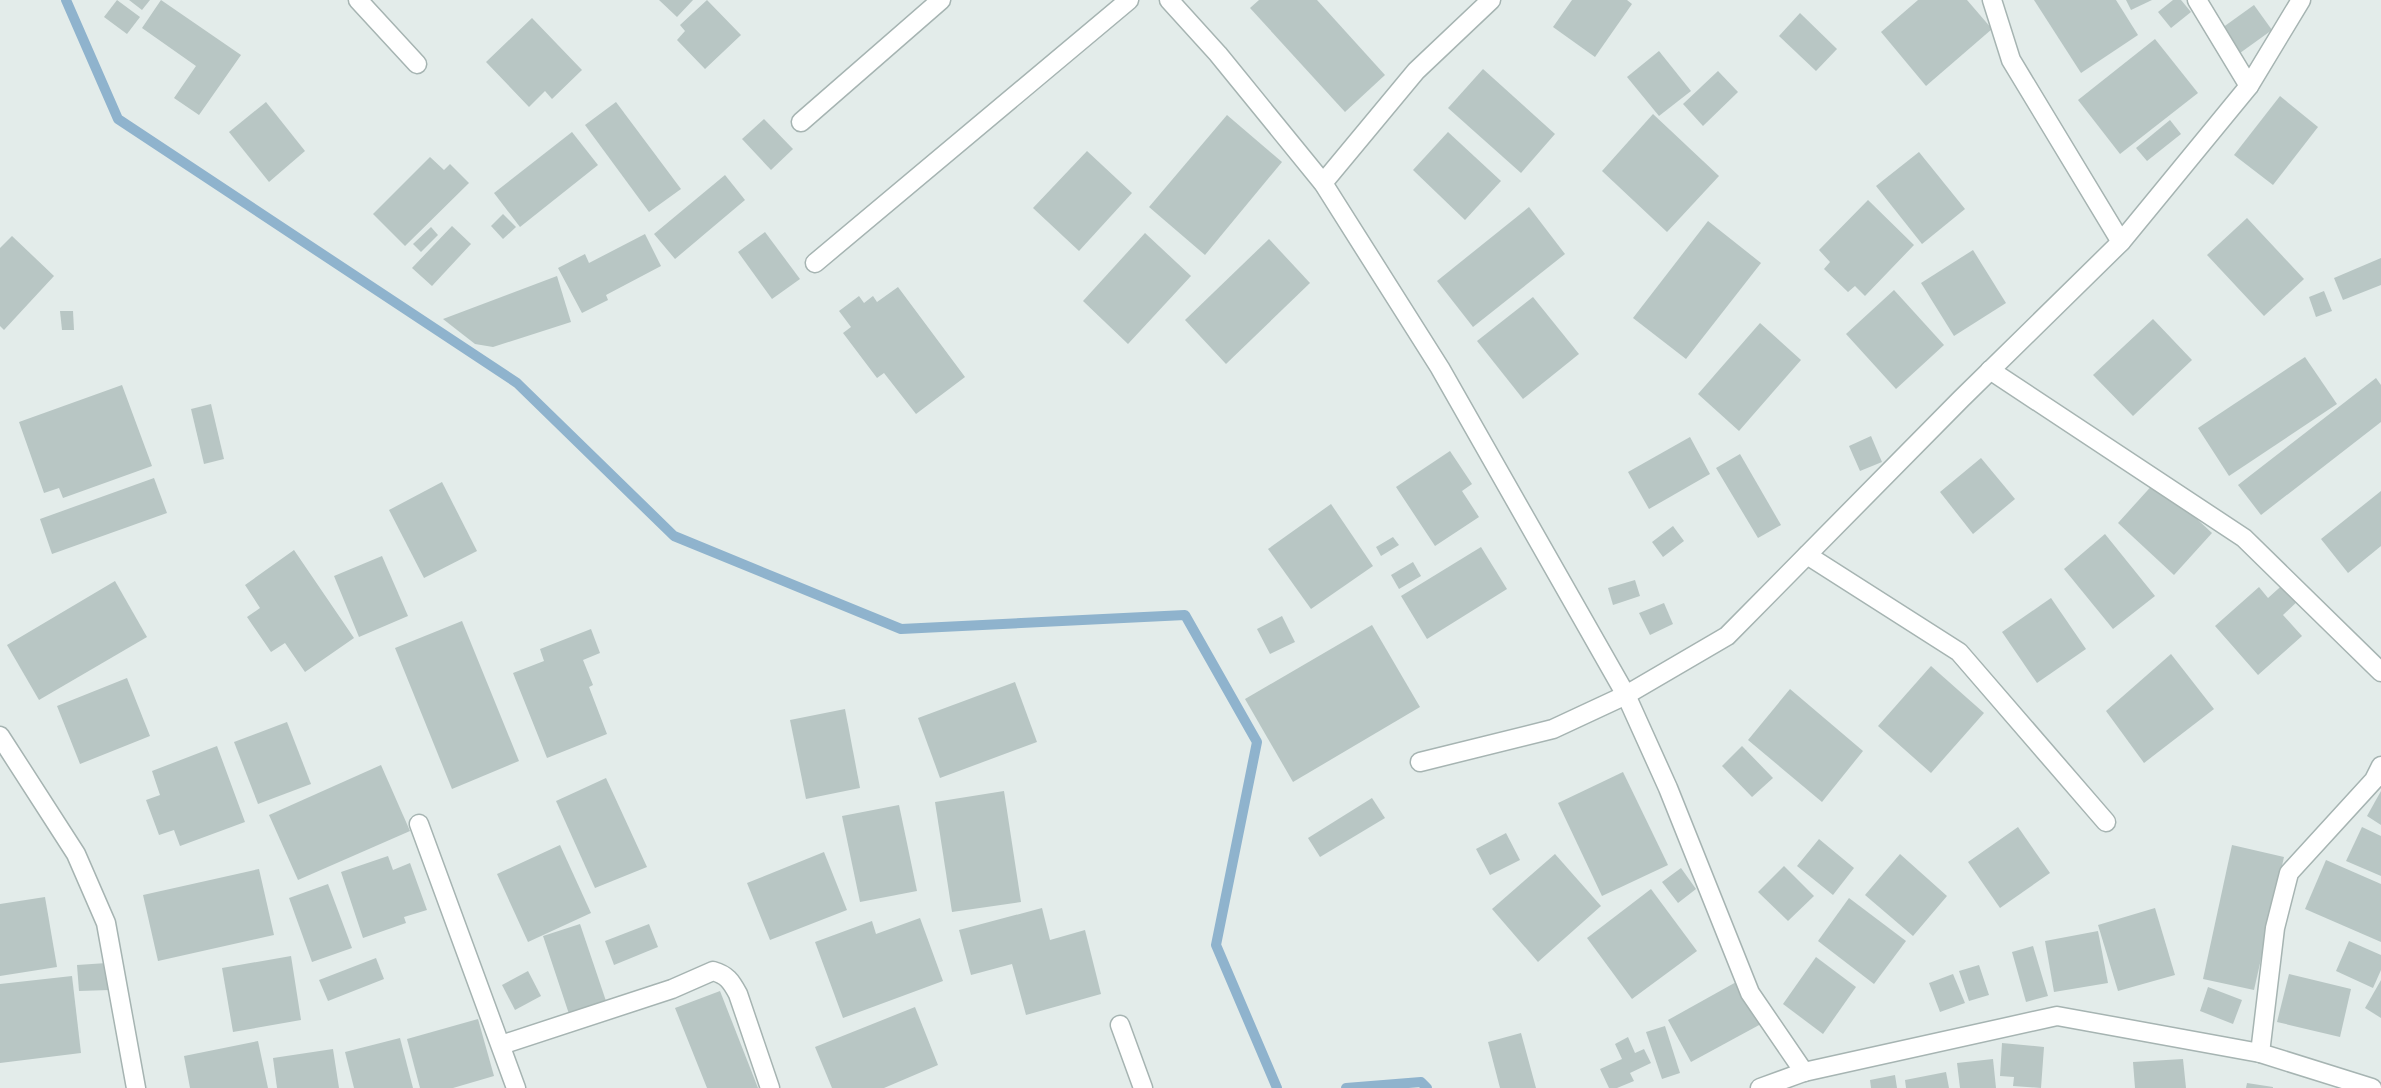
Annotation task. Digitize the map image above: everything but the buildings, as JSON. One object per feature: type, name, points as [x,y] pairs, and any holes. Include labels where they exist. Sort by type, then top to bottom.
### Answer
[{"type":"street","points":[[358,0],[417,64]]},
{"type":"street","points":[[801,122],[941,0]]},
{"type":"street","points":[[815,263],[1129,0]]},
{"type":"street","points":[[1169,0],[1218,54],[1323,183],[1440,368],[1626,695],[1668,788],[1750,993],[1804,1072]]},
{"type":"street","points":[[1323,183],[1416,72],[1491,0]]},
{"type":"street","points":[[1992,0],[2011,60],[2121,242]]},
{"type":"street","points":[[2197,0],[2248,86]]},
{"type":"street","points":[[1420,762],[1553,729],[1626,695],[1727,636],[1990,370],[2121,242],[2248,86],[2301,0]]},
{"type":"street","points":[[1990,370],[2244,538],[2381,672]]},
{"type":"street","points":[[1807,555],[1959,652],[2106,822]]},
{"type":"street","points":[[0,736],[76,854],[106,924],[136,1088]]},
{"type":"street","points":[[2260,1053],[2275,928],[2289,873],[2374,780],[2381,766]]},
{"type":"street","points":[[419,824],[516,1088]]},
{"type":"street","points":[[501,1045],[672,989],[713,971],[724,975],[731,981],[738,994],[770,1088]]},
{"type":"street","points":[[1760,1088],[1804,1072],[2057,1016],[2260,1053],[2372,1088]]},
{"type":"street","points":[[1120,1025],[1143,1088]]},
{"type":"waterway","points":[[66,0],[118,119],[517,383],[674,536],[901,629],[1185,615],[1257,742],[1216,945],[1277,1088]]},
{"type":"waterway","points":[[1346,1088],[1421,1082],[1427,1088]]}]
